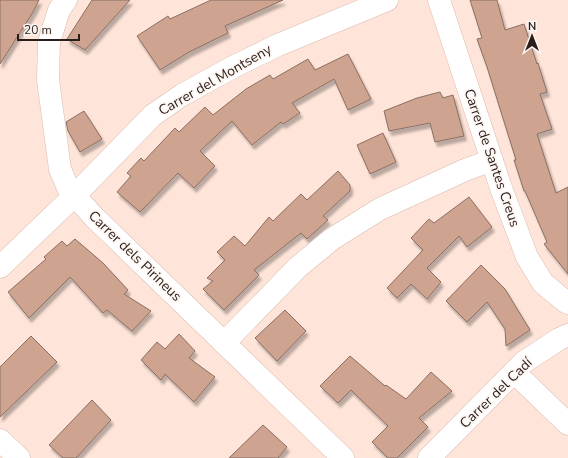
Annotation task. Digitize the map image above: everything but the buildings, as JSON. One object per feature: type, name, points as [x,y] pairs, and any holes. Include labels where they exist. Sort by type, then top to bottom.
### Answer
[{"type":"street","name":"Carrer dels Pirineus","points":[[66,0],[59,10],[49,42],[48,80],[60,169],[68,188],[100,222],[342,458]]},
{"type":"street","name":"Carrer del Montseny","points":[[0,267],[74,196],[153,115],[182,95],[278,44],[387,0]]},
{"type":"street","name":"Carrer de Santes Creus","points":[[439,0],[501,188],[527,257],[543,283],[568,303]]},
{"type":"street","points":[[224,342],[298,267],[332,239],[380,209],[466,170],[492,160]]},
{"type":"street","name":"Carrer del Cadí","points":[[430,458],[524,362],[568,336]]},
{"type":"street","points":[[514,372],[568,424]]},
{"type":"street","points":[[0,440],[19,458]]}]
